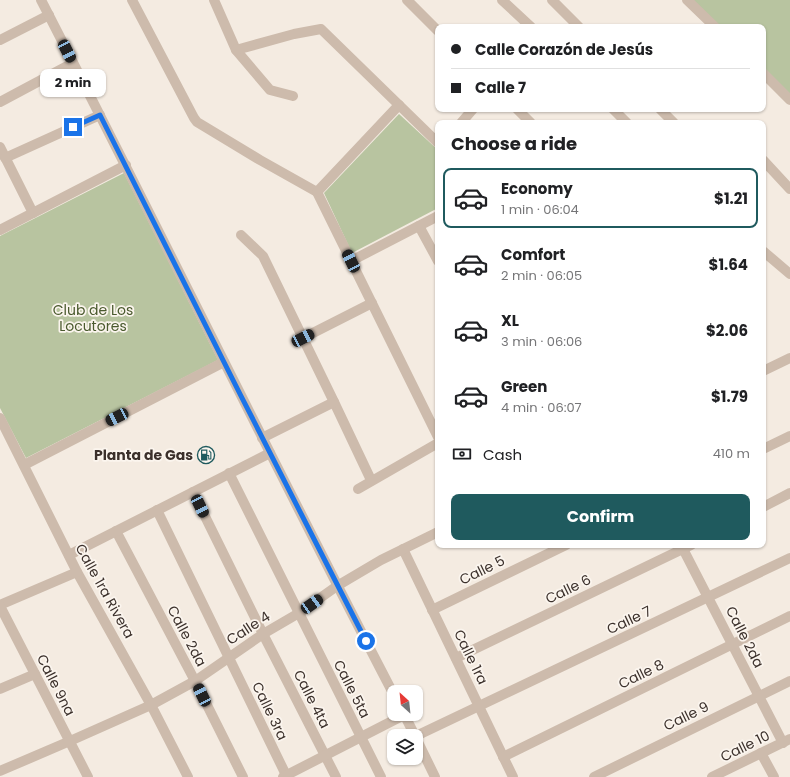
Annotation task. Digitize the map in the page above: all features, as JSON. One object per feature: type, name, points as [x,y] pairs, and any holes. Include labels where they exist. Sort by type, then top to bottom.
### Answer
[{"type":"street","points":[[41,0],[126,165],[337,586],[389,685]]},
{"type":"street","points":[[132,0],[197,122],[317,192],[435,431]]},
{"type":"street","points":[[214,0],[236,50],[270,90],[293,96]]},
{"type":"street","points":[[407,0],[435,28]]},
{"type":"street","points":[[502,0],[528,24]]},
{"type":"street","points":[[552,0],[576,24]]},
{"type":"street","points":[[687,0],[712,24]]},
{"type":"street","points":[[0,40],[49,15]]},
{"type":"street","points":[[236,50],[294,34],[321,29],[435,140]]},
{"type":"street","points":[[0,102],[74,63]]},
{"type":"street","points":[[766,76],[790,100]]},
{"type":"street","points":[[317,192],[399,105]]},
{"type":"street","points":[[463,120],[471,112]]},
{"type":"street","points":[[520,112],[528,120]]},
{"type":"street","points":[[616,112],[623,120]]},
{"type":"street","points":[[663,112],[671,120]]},
{"type":"street","points":[[6,158],[100,115]]},
{"type":"street","points":[[0,147],[33,212]]},
{"type":"street","points":[[766,163],[790,190]]},
{"type":"street","points":[[0,230],[126,165]]},
{"type":"street","points":[[351,261],[435,218]]},
{"type":"street","points":[[419,226],[435,255]]},
{"type":"street","points":[[241,235],[263,256],[371,480]]},
{"type":"street","points":[[766,254],[790,274]]},
{"type":"street","points":[[303,338],[372,303]]},
{"type":"street","points":[[766,370],[790,358]]},
{"type":"street","points":[[24,465],[224,362]]},
{"type":"street","points":[[262,438],[334,402]]},
{"type":"street","name":"Calle 1ra Rivera","points":[[0,418],[77,572],[152,705],[187,777]]},
{"type":"street","points":[[766,448],[790,436]]},
{"type":"street","points":[[358,489],[371,480],[435,446]]},
{"type":"street","points":[[69,555],[270,453]]},
{"type":"street","name":"Calle 5ta","points":[[229,473],[381,777]]},
{"type":"street","name":"Calle 4ta","points":[[193,492],[336,777]]},
{"type":"street","points":[[766,505],[790,493]]},
{"type":"street","name":"Calle 3ra","points":[[157,510],[285,776]]},
{"type":"street","name":"Calle 2da","points":[[116,531],[195,681],[243,777]]},
{"type":"street","name":"Calle 4","points":[[0,770],[152,705],[195,681],[263,634],[299,613],[337,586],[382,560],[435,533]]},
{"type":"street","name":"Calle 5","points":[[432,610],[560,548]]},
{"type":"street","name":"Calle 6","points":[[456,658],[681,548]]},
{"type":"street","name":"Calle 2da","points":[[686,548],[708,598],[759,696],[787,741]]},
{"type":"street","name":"Calle 1ra","points":[[403,549],[513,777]]},
{"type":"street","name":"Calle 7","points":[[423,734],[790,558]]},
{"type":"street","points":[[0,605],[77,572]]},
{"type":"street","name":"Calle 9na","points":[[0,605],[88,777]]},
{"type":"street","name":"Calle 8","points":[[503,757],[790,616]]},
{"type":"street","points":[[0,689],[35,674]]},
{"type":"street","name":"Calle 9","points":[[594,777],[790,681]]},
{"type":"street","points":[[285,776],[392,721]]},
{"type":"street","name":"Calle 10","points":[[712,777],[787,741]]},
{"type":"street","points":[[423,752],[435,777]]},
{"type":"street","points":[[761,753],[774,777]]},
{"type":"green space","points":[[687,0],[790,0],[790,100],[766,77],[766,24],[712,24]]},
{"type":"green space","points":[[399,114],[435,147],[435,210],[352,253],[324,193]]},
{"type":"green space","name":"Club de Los Locutores","points":[[124,173],[218,360],[26,458],[0,408],[0,236]]},
{"type":"place","name":"Planta de Gas","points":[[206,455]]},
{"type":"route","points":[[73,127],[100,115],[366,641]]}]
